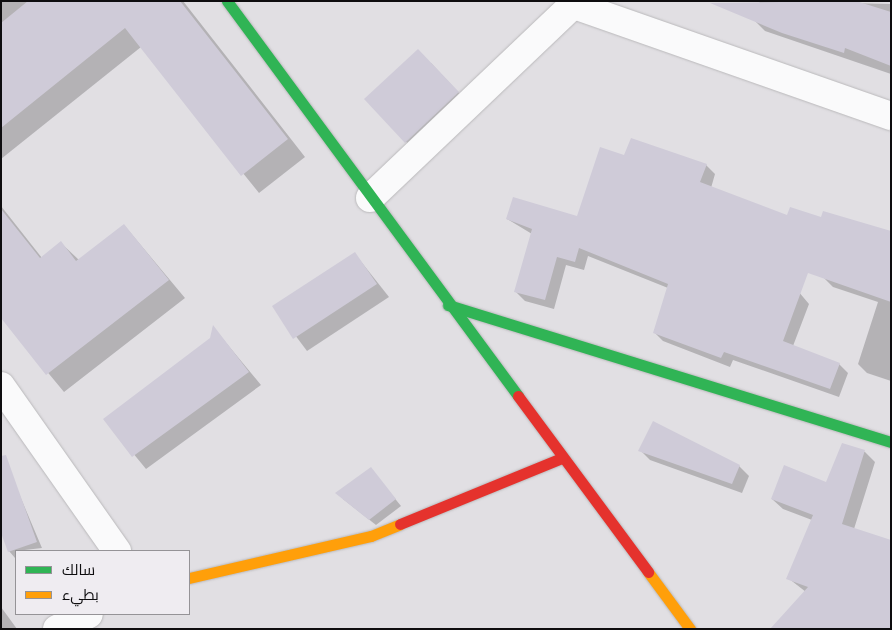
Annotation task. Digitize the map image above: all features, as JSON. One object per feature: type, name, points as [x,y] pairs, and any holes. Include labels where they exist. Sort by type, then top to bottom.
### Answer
[{"type":"street","points":[[227,1],[448,304],[690,629]]},
{"type":"street","points":[[370,198],[575,3],[891,116]]},
{"type":"street","points":[[448,304],[891,442]]},
{"type":"street","points":[[1,386],[116,550]]},
{"type":"street","points":[[190,578],[371,536],[562,458]]},
{"type":"street","points":[[57,629],[87,615]]},
{"type":"building","points":[[28,1],[180,1],[288,139],[241,176],[125,28],[1,128],[1,23]]},
{"type":"building","points":[[856,1],[891,12],[891,66],[845,48],[844,53],[782,33],[710,3]]},
{"type":"building","points":[[418,49],[459,92],[405,143],[364,99]]},
{"type":"building","points":[[631,138],[707,164],[700,182],[787,215],[790,207],[821,217],[823,211],[891,231],[891,302],[808,273],[783,341],[840,363],[830,389],[724,352],[721,358],[653,333],[668,284],[579,248],[575,262],[557,257],[545,300],[514,292],[532,229],[506,219],[513,197],[577,216],[600,147],[624,155]]},
{"type":"building","points":[[1,209],[40,258],[61,241],[76,261],[124,224],[169,280],[46,375],[1,318]]},
{"type":"building","points":[[355,252],[377,284],[293,339],[272,306]]},
{"type":"building","points":[[213,325],[249,372],[132,457],[103,419],[210,338]]},
{"type":"building","points":[[653,421],[740,465],[732,484],[638,451]]},
{"type":"building","points":[[842,443],[865,450],[842,524],[891,540],[891,629],[770,629],[808,587],[786,579],[813,515],[771,499],[784,465],[826,482]]},
{"type":"building","points":[[6,455],[37,542],[8,552],[1,533],[1,456]]},
{"type":"building","points":[[371,467],[396,499],[369,520],[335,493]]},
{"type":"traffic: fast","points":[[227,1],[518,396]]},
{"type":"traffic: fast","points":[[448,305],[891,442]]},
{"type":"traffic: slow","points":[[190,578],[371,536],[400,524]]},
{"type":"traffic: slow","points":[[648,572],[690,629]]},
{"type":"traffic: jam","points":[[518,396],[648,572]]},
{"type":"traffic: jam","points":[[400,524],[562,458]]}]
